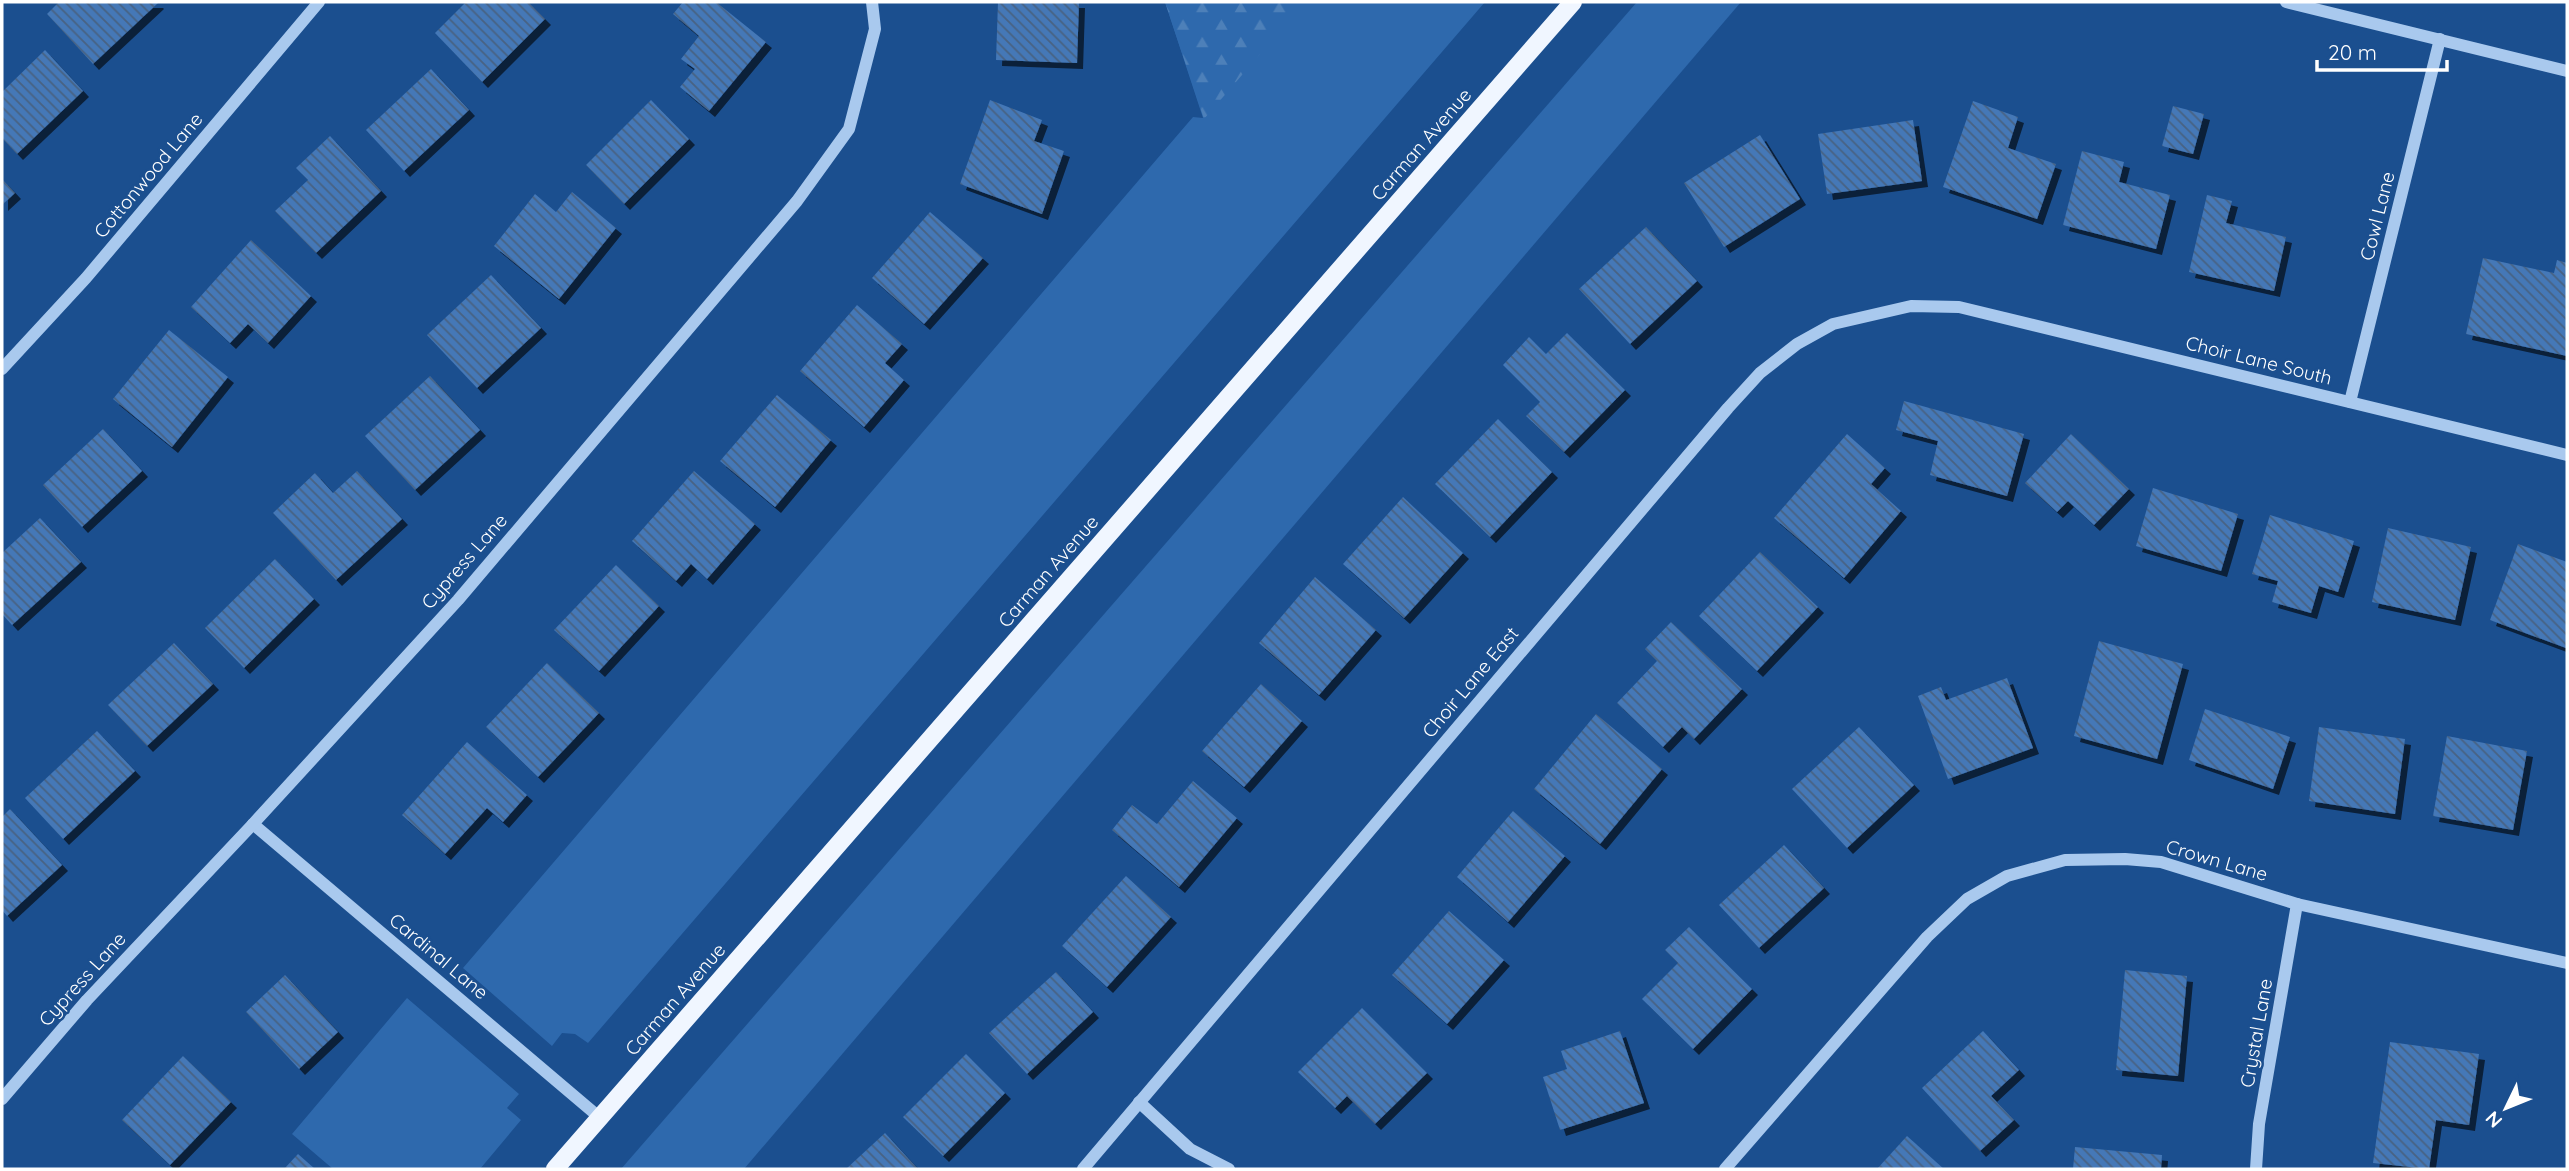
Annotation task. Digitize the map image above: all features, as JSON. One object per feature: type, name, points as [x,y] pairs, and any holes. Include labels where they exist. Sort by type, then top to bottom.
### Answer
[{"type":"main road","name":"Carman Avenue","points":[[555,1169],[1573,2]]},
{"type":"street","name":"Cottonwood Lane","points":[[2,369],[95,267],[319,2]]},
{"type":"street","name":"Cypress Lane","points":[[2,1099],[87,1000],[253,824],[457,600],[797,201],[849,129],[874,29],[872,2]]},
{"type":"street","points":[[2287,2],[2567,71]]},
{"type":"street","name":"Cowl Lane","points":[[2350,402],[2440,39]]},
{"type":"street","name":"Choir Lane East","points":[[1083,1169],[1760,373],[1797,344],[1833,324],[1911,306],[1941,307]]},
{"type":"street","name":"Choir Lane South","points":[[1941,307],[1959,307],[2567,456]]},
{"type":"street","name":"Cardinal Lane","points":[[253,824],[599,1118]]},
{"type":"street","name":"Crown Lane","points":[[1725,1169],[1927,937],[1967,900],[2007,876],[2065,860],[2126,859],[2161,862],[2297,904],[2567,963]]},
{"type":"street","name":"Crystal Lane","points":[[2256,1169],[2259,1124],[2297,904]]},
{"type":"street","points":[[1139,1102],[1190,1149],[1230,1169]]},
{"type":"green space","points":[[1165,2],[1485,2],[588,1043],[575,1034],[562,1033],[552,1046],[463,968],[1193,117],[1203,118]]},
{"type":"green space","points":[[1165,2],[1305,2],[1204,119]]},
{"type":"green space","points":[[1637,2],[1741,2],[744,1169],[621,1169]]},
{"type":"green space","points":[[407,998],[519,1094],[507,1108],[521,1120],[480,1169],[333,1169],[292,1134]]},
{"type":"building","points":[[59,2],[158,3],[93,64],[47,14]]},
{"type":"building","points":[[466,2],[528,2],[545,19],[482,82],[435,33]]},
{"type":"building","points":[[683,2],[716,2],[766,42],[709,111],[680,87],[695,69],[681,59],[699,36],[673,14]]},
{"type":"building","points":[[998,2],[1079,2],[1077,63],[996,60]]},
{"type":"building","points":[[45,50],[83,91],[17,154],[2,138],[2,92]]},
{"type":"building","points":[[431,69],[469,110],[404,171],[366,130]]},
{"type":"building","points":[[651,100],[689,139],[624,204],[586,165]]},
{"type":"building","points":[[990,100],[1042,120],[1034,141],[1064,151],[1042,214],[960,184]]},
{"type":"building","points":[[1973,101],[2018,117],[2008,148],[2056,164],[2037,219],[1943,187]]},
{"type":"building","points":[[2173,106],[2204,114],[2193,154],[2162,146]]},
{"type":"building","points":[[1913,120],[1922,181],[1827,194],[1818,134]]},
{"type":"building","points":[[1760,135],[1800,199],[1724,247],[1684,183]]},
{"type":"building","points":[[330,136],[381,191],[316,253],[275,211],[308,180],[296,168]]},
{"type":"building","points":[[2082,151],[2124,162],[2119,182],[2170,195],[2156,249],[2063,225]]},
{"type":"building","points":[[2,179],[15,193],[2,205]]},
{"type":"building","points":[[572,192],[616,228],[559,299],[494,246],[535,194],[556,212]]},
{"type":"building","points":[[2207,195],[2232,201],[2226,223],[2286,237],[2274,291],[2189,272]]},
{"type":"building","points":[[930,212],[983,258],[924,324],[872,278]]},
{"type":"building","points":[[1646,227],[1697,281],[1630,344],[1579,289]]},
{"type":"building","points":[[251,240],[311,296],[268,343],[248,324],[230,343],[191,307]]},
{"type":"building","points":[[2483,258],[2554,273],[2557,260],[2567,263],[2567,356],[2466,334]]},
{"type":"building","points":[[491,275],[541,328],[477,388],[427,335]]},
{"type":"building","points":[[857,305],[902,344],[885,363],[904,380],[864,427],[800,371]]},
{"type":"building","points":[[169,330],[228,377],[172,447],[113,399]]},
{"type":"building","points":[[1567,333],[1625,390],[1564,452],[1526,416],[1540,402],[1503,365],[1529,337],[1546,354]]},
{"type":"building","points":[[430,376],[480,430],[415,490],[365,436]]},
{"type":"building","points":[[777,395],[831,440],[775,507],[720,461]]},
{"type":"building","points":[[1904,401],[2024,434],[2007,496],[1930,475],[1938,441],[1896,430]]},
{"type":"building","points":[[1498,419],[1552,472],[1490,537],[1435,484]]},
{"type":"building","points":[[103,429],[142,471],[82,527],[43,485]]},
{"type":"building","points":[[1847,434],[1885,468],[1871,484],[1901,511],[1844,578],[1774,518]]},
{"type":"building","points":[[2071,434],[2129,489],[2094,525],[2068,501],[2057,512],[2025,483]]},
{"type":"building","points":[[357,471],[402,519],[336,580],[273,513],[315,473],[333,493]]},
{"type":"building","points":[[694,471],[755,524],[707,579],[691,564],[676,581],[632,541]]},
{"type":"building","points":[[2153,488],[2238,514],[2221,571],[2136,546]]},
{"type":"building","points":[[1403,497],[1463,553],[1404,618],[1343,564]]},
{"type":"building","points":[[2270,515],[2354,541],[2338,592],[2319,586],[2311,613],[2272,602],[2278,581],[2252,574]]},
{"type":"building","points":[[40,518],[81,562],[12,625],[2,614],[2,553]]},
{"type":"building","points":[[2388,528],[2471,547],[2455,620],[2372,602]]},
{"type":"building","points":[[2518,544],[2567,562],[2566,648],[2490,620]]},
{"type":"building","points":[[1760,552],[1818,607],[1757,671],[1699,616]]},
{"type":"building","points":[[275,559],[314,599],[244,668],[205,628]]},
{"type":"building","points":[[616,565],[659,606],[599,671],[554,630]]},
{"type":"building","points":[[1315,577],[1376,630],[1319,695],[1259,643]]},
{"type":"building","points":[[1671,622],[1742,689],[1694,739],[1682,727],[1663,747],[1617,703],[1657,661],[1645,649]]},
{"type":"building","points":[[2099,641],[2183,664],[2157,759],[2074,736]]},
{"type":"building","points":[[174,643],[213,684],[147,746],[108,705]]},
{"type":"building","points":[[547,663],[599,713],[538,777],[486,727]]},
{"type":"building","points":[[2007,678],[2033,748],[1948,779],[1918,696],[1941,687],[1946,700]]},
{"type":"building","points":[[1261,684],[1302,721],[1244,787],[1202,751]]},
{"type":"building","points":[[2205,709],[2290,737],[2273,789],[2189,760]]},
{"type":"building","points":[[1596,714],[1662,769],[1600,844],[1534,789]]},
{"type":"building","points":[[1859,727],[1914,785],[1847,848],[1792,789]]},
{"type":"building","points":[[2319,727],[2405,739],[2395,814],[2309,801]]},
{"type":"building","points":[[97,731],[135,771],[63,839],[25,798]]},
{"type":"building","points":[[2447,736],[2527,751],[2513,830],[2433,816]]},
{"type":"building","points":[[467,742],[527,795],[503,822],[487,808],[445,854],[402,815]]},
{"type":"building","points":[[1193,781],[1237,818],[1179,887],[1112,830],[1132,805],[1157,824]]},
{"type":"building","points":[[10,809],[62,865],[7,916],[2,910],[2,817]]},
{"type":"building","points":[[1513,811],[1565,856],[1508,922],[1457,877]]},
{"type":"building","points":[[1784,845],[1824,888],[1759,948],[1719,905]]},
{"type":"building","points":[[1126,876],[1171,917],[1107,987],[1062,946]]},
{"type":"building","points":[[1449,911],[1504,960],[1447,1024],[1392,975]]},
{"type":"building","points":[[1689,927],[1752,989],[1693,1049],[1642,999],[1678,963],[1665,950]]},
{"type":"building","points":[[2125,970],[2187,976],[2178,1076],[2116,1070]]},
{"type":"building","points":[[1056,972],[1093,1012],[1027,1074],[989,1033]]},
{"type":"building","points":[[285,975],[338,1032],[299,1069],[246,1012]]},
{"type":"building","points":[[1362,1008],[1427,1073],[1375,1124],[1347,1096],[1335,1108],[1298,1072]]},
{"type":"building","points":[[1620,1031],[1644,1103],[1560,1130],[1543,1077],[1567,1069],[1561,1051]]},
{"type":"building","points":[[1983,1031],[2019,1070],[1991,1096],[2014,1120],[1980,1151],[1922,1088]]},
{"type":"building","points":[[2390,1042],[2479,1054],[2469,1125],[2436,1120],[2429,1169],[2373,1163]]},
{"type":"building","points":[[966,1054],[1005,1093],[943,1156],[903,1117]]},
{"type":"building","points":[[183,1056],[231,1102],[170,1165],[122,1120]]},
{"type":"building","points":[[885,1133],[918,1169],[846,1169]]},
{"type":"building","points":[[1907,1136],[1944,1169],[1877,1169]]},
{"type":"building","points":[[2075,1147],[2162,1155],[2161,1169],[2073,1169]]},
{"type":"building","points":[[298,1154],[315,1169],[284,1169]]}]
